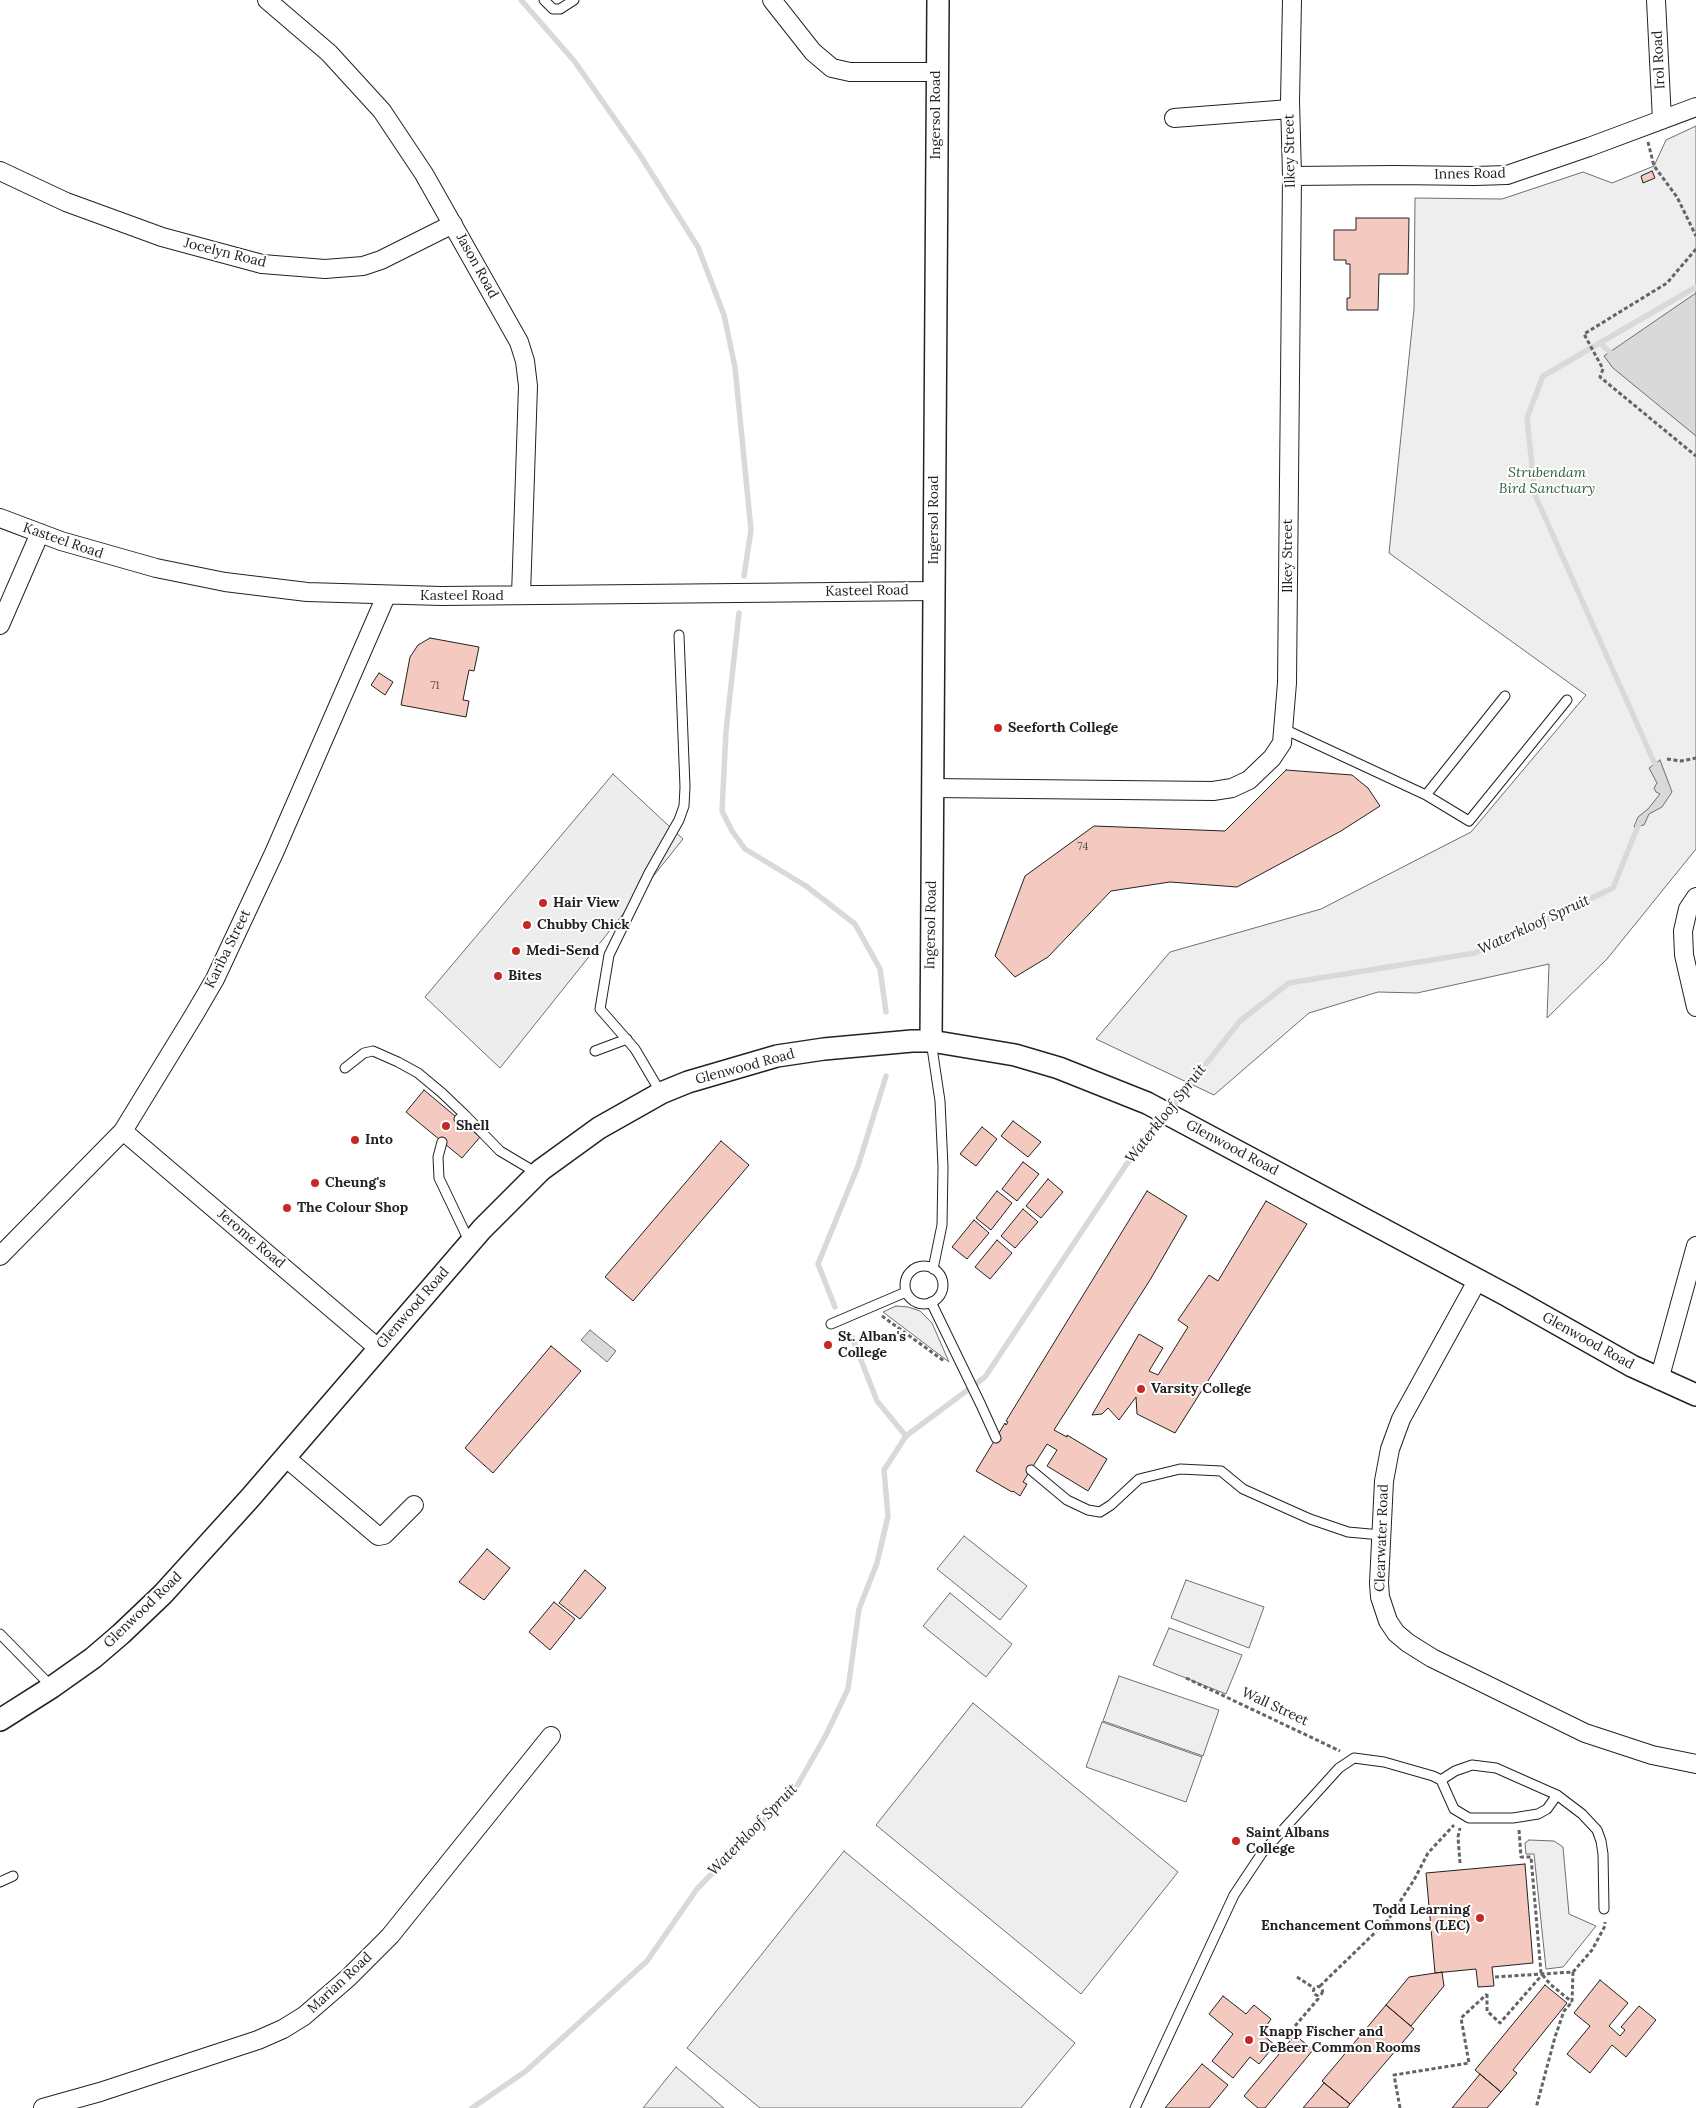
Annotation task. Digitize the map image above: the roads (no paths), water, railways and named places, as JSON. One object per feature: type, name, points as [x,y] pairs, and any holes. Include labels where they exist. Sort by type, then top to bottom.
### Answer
[{"type":"street","name":"Jason Road","points":[[267,0],[329,53],[376,105],[424,174],[454,224],[519,342],[525,361],[528,386],[521,595]]},
{"type":"street","points":[[772,0],[813,52],[832,68],[850,72],[937,72]]},
{"type":"street","name":"Ingersol Road","points":[[932,1041],[938,0]]},
{"type":"street","name":"Ilkey Street","points":[[932,788],[1197,792],[1222,790],[1240,784],[1258,773],[1277,752],[1282,743],[1287,683],[1292,0]]},
{"type":"street","name":"Irol Road","points":[[1656,0],[1662,120]]},
{"type":"street","name":"Innes Road","points":[[1292,176],[1507,175],[1531,168],[1696,107]]},
{"type":"street","points":[[1174,118],[1290,108]]},
{"type":"street","name":"Jocelyn Road","points":[[0,171],[51,195],[135,227],[211,252],[262,264],[341,269],[371,264],[454,224]]},
{"type":"street","name":"Kasteel Road","points":[[0,518],[121,559],[225,582],[307,592],[386,596],[934,591]]},
{"type":"street","points":[[0,625],[40,533]]},
{"type":"street","name":"Kariba Street","points":[[0,1256],[123,1131],[143,1101],[215,979],[274,853],[386,596]]},
{"type":"street","points":[[1696,897],[1688,909],[1683,931],[1684,955],[1696,1007]]},
{"type":"street","name":"Glenwood Road","points":[[0,1720],[52,1687],[113,1641],[151,1605],[215,1538],[470,1243],[537,1173],[599,1128],[661,1093],[688,1082],[777,1056],[834,1048],[932,1041],[1015,1055],[1058,1068],[1147,1103],[1659,1380],[1696,1395]]},
{"type":"street","name":"Jerome Road","points":[[123,1131],[378,1348]]},
{"type":"street","points":[[1659,1380],[1696,1246]]},
{"type":"street","name":"Clearwater Road","points":[[1477,1281],[1396,1429],[1386,1463],[1381,1535],[1380,1597],[1384,1611],[1393,1628],[1408,1643],[1432,1658],[1585,1733],[1652,1755],[1696,1764]]},
{"type":"street","points":[[285,1458],[378,1536],[384,1535],[414,1505]]},
{"type":"street","name":"Marian Road","points":[[43,2108],[100,2092],[258,2040],[283,2029],[304,2016],[348,1978],[390,1936],[551,1736]]},
{"type":"lane","points":[[544,0],[553,9],[560,9],[574,0]]},
{"type":"lane","points":[[661,1093],[642,1059],[600,1009],[609,955],[649,873],[679,820],[684,806],[685,787],[679,635]]},
{"type":"lane","points":[[1426,795],[1505,696]]},
{"type":"lane","points":[[1284,728],[1426,795],[1470,821],[1567,700]]},
{"type":"lane","points":[[595,1051],[627,1039]]},
{"type":"lane","points":[[932,1041],[940,1101],[942,1158],[942,1224],[933,1269]]},
{"type":"lane","points":[[345,1068],[364,1053],[373,1051],[398,1062],[418,1074],[442,1093],[462,1117],[500,1151],[537,1173]]},
{"type":"lane","points":[[442,1142],[438,1157],[439,1178],[470,1243]]},
{"type":"lane","points":[[922,1266],[933,1269],[939,1274],[942,1286],[938,1297],[931,1302],[916,1303],[911,1300],[906,1292],[905,1282],[911,1272],[922,1266]]},
{"type":"lane","points":[[831,1324],[906,1292]]},
{"type":"lane","points":[[931,1302],[982,1405],[996,1438]]},
{"type":"lane","points":[[1031,1470],[1067,1500],[1088,1510],[1100,1512],[1111,1505],[1138,1479],[1180,1469],[1221,1471],[1243,1489],[1310,1519],[1348,1532],[1381,1535]]},
{"type":"lane","points":[[0,1634],[52,1687]]},
{"type":"lane","points":[[1135,2108],[1234,1895],[1262,1853],[1317,1790],[1339,1768],[1354,1758],[1384,1762],[1433,1776],[1441,1780],[1452,1805],[1463,1815],[1481,1819],[1518,1817],[1545,1812],[1557,1795]]},
{"type":"lane","points":[[1441,1780],[1462,1768],[1472,1765],[1483,1765],[1507,1772],[1557,1795],[1582,1814],[1599,1835],[1603,1854],[1604,1909]]},
{"type":"lane","points":[[0,1882],[13,1876]]},
{"type":"waterway","points":[[521,0],[575,62],[640,155],[698,247],[724,315],[735,367],[751,530],[744,576]]},
{"type":"waterway","name":"Waterkloof Spruit","points":[[1658,771],[1535,495],[1527,418],[1543,376],[1696,287]]},
{"type":"waterway","name":"Waterkloof Spruit","points":[[1600,343],[1615,357]]},
{"type":"waterway","points":[[739,613],[726,731],[722,811],[732,831],[745,849],[806,886],[855,924],[880,969],[886,1012]]},
{"type":"waterway","name":"Waterkloof Spruit","points":[[472,2108],[526,2071],[647,1961],[697,1889],[797,1786],[826,1735],[848,1689],[859,1609],[877,1563],[888,1516],[884,1470],[906,1436],[985,1377],[1126,1165],[1240,1021],[1289,983],[1475,953],[1613,888],[1640,821]]},
{"type":"waterway","points":[[835,1307],[818,1264],[858,1166],[886,1076]]},
{"type":"waterway","points":[[852,1337],[877,1401],[906,1436]]},
{"type":"place","name":"Seeforth College","points":[[998,728]]},
{"type":"place","name":"Hair View","points":[[543,903]]},
{"type":"place","name":"Chubby Chick","points":[[527,925]]},
{"type":"place","name":"Medi-Send","points":[[516,951]]},
{"type":"place","name":"Bites","points":[[498,976]]},
{"type":"place","name":"Shell","points":[[446,1126]]},
{"type":"place","name":"Into","points":[[355,1140]]},
{"type":"place","name":"Cheung's","points":[[315,1183]]},
{"type":"place","name":"The Colour Shop","points":[[287,1208]]},
{"type":"place","name":"St. Alban's College","points":[[828,1345]]},
{"type":"place","name":"Varsity College","points":[[1141,1389]]},
{"type":"place","name":"Saint Albans College","points":[[1236,1841]]},
{"type":"place","name":"Todd Learning Enchancement Commons (LEC)","points":[[1480,1918]]},
{"type":"place","name":"Knapp Fischer and DeBeer Common Rooms","points":[[1249,2040]]},
{"type":"park label","name":"Strubendam Bird Sanctuary","points":[[1547,482]]}]
